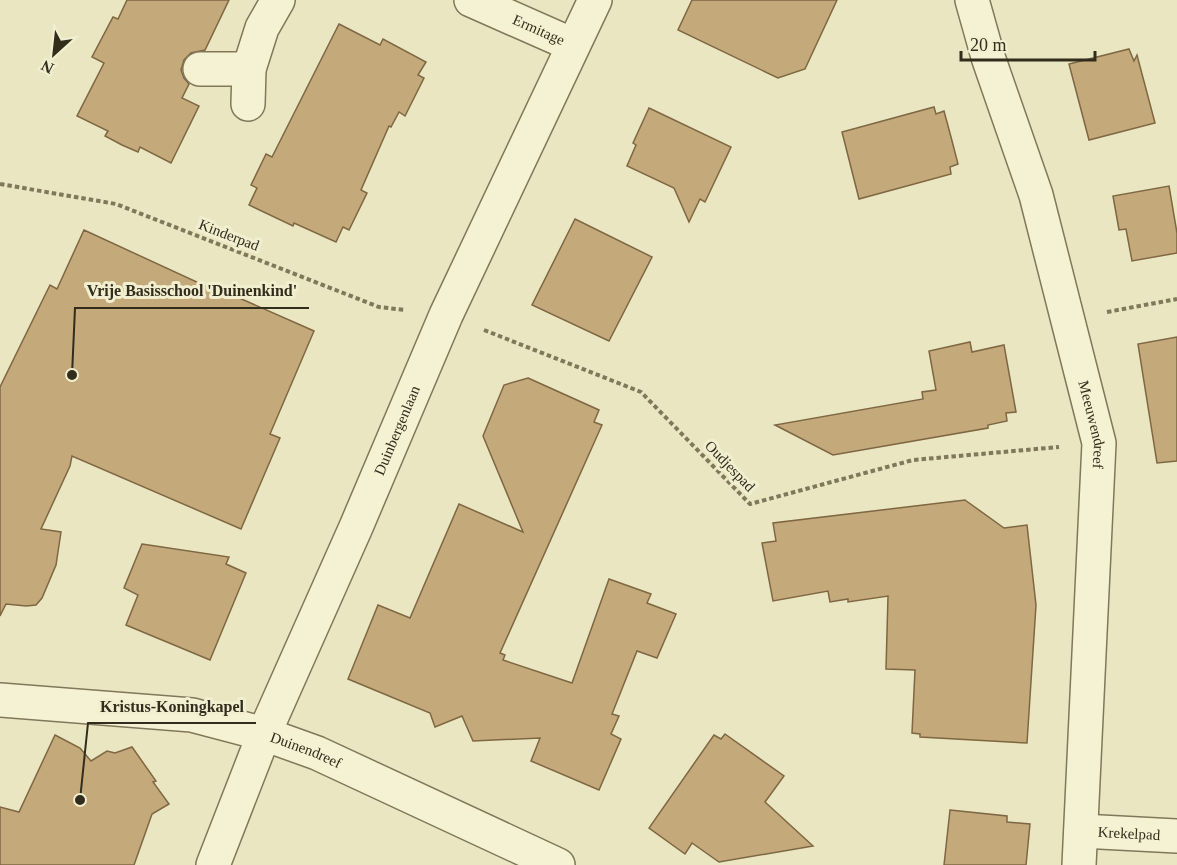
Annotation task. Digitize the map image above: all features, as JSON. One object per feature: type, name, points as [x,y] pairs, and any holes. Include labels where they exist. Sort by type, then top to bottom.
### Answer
[{"type":"street","points":[[249,104],[249,69],[262,27],[278,0]]},
{"type":"street","name":"Ermitage","points":[[471,0],[573,45]]},
{"type":"street","name":"Duinbergenlaan","points":[[213,865],[264,734],[356,527],[446,315],[595,0]]},
{"type":"street","name":"Meeuwendreef","points":[[972,0],[988,57],[1036,195],[1099,443],[1079,865]]},
{"type":"street","points":[[200,69],[249,69]]},
{"type":"street","name":"Duinendreef","points":[[0,700],[192,715],[264,734],[317,753],[558,865]]},
{"type":"street","name":"Krekelpad","points":[[1081,831],[1177,836]]},
{"type":"path","name":"Kinderpad","points":[[0,184],[116,204],[379,306],[446,315]]},
{"type":"path","points":[[1068,319],[1177,299]]},
{"type":"path","name":"Oudjespad","points":[[446,315],[641,392],[750,504],[914,460],[1099,443]]},
{"type":"building","points":[[127,0],[229,0],[205,50],[191,53],[184,60],[181,70],[189,84],[182,98],[199,106],[171,163],[140,147],[138,152],[122,145],[105,136],[108,131],[77,116],[104,63],[92,57],[113,17],[118,19]]},
{"type":"building","points":[[692,0],[837,0],[805,69],[778,78],[678,30]]},
{"type":"building","points":[[339,24],[380,45],[383,39],[426,62],[418,75],[424,78],[405,116],[399,112],[391,127],[389,126],[361,190],[367,193],[349,230],[343,227],[336,242],[294,223],[293,226],[249,205],[257,188],[251,185],[266,154],[272,157]]},
{"type":"building","points":[[1129,49],[1134,61],[1137,55],[1155,123],[1089,140],[1069,64]]},
{"type":"building","points":[[934,107],[936,114],[944,111],[958,164],[950,167],[951,174],[859,199],[842,132]]},
{"type":"building","points":[[649,108],[731,147],[705,202],[700,199],[689,222],[674,188],[627,166],[636,145],[633,143]]},
{"type":"building","points":[[1169,186],[1177,233],[1177,253],[1132,261],[1126,229],[1119,230],[1113,196]]},
{"type":"building","points":[[575,219],[652,257],[609,341],[532,305]]},
{"type":"building","points":[[84,230],[227,296],[228,293],[314,331],[270,434],[280,438],[241,529],[72,456],[70,466],[41,529],[61,532],[56,565],[42,598],[36,605],[6,604],[0,616],[0,387],[50,285],[57,289]]},
{"type":"building","points":[[1177,337],[1177,461],[1157,463],[1138,344]]},
{"type":"building","points":[[970,342],[972,352],[1004,345],[1016,412],[1006,413],[1007,421],[988,425],[988,428],[833,455],[775,425],[923,399],[922,392],[936,390],[929,351]]},
{"type":"building","points":[[528,378],[599,410],[594,422],[602,425],[500,653],[505,655],[503,660],[572,683],[609,579],[651,594],[647,603],[676,614],[657,658],[637,651],[612,714],[619,716],[611,734],[621,739],[599,790],[531,761],[540,738],[473,741],[462,716],[435,727],[430,713],[348,679],[378,605],[410,618],[459,504],[523,532],[483,436],[504,385]]},
{"type":"building","points":[[965,500],[1004,528],[1027,525],[1036,605],[1027,743],[920,737],[920,734],[912,733],[915,670],[886,669],[888,596],[848,602],[848,599],[830,602],[828,591],[773,601],[762,543],[776,541],[773,523]]},
{"type":"building","points":[[142,544],[229,557],[226,564],[246,573],[210,660],[126,625],[138,595],[124,588]]},
{"type":"building","points":[[725,734],[784,776],[765,802],[813,846],[719,862],[692,843],[685,854],[649,828],[714,735],[721,739]]},
{"type":"building","points":[[55,735],[80,748],[91,761],[107,751],[115,753],[132,747],[156,781],[153,782],[169,804],[152,814],[134,865],[0,865],[0,807],[19,812]]},
{"type":"building","points":[[950,810],[1007,816],[1007,822],[1030,824],[1026,865],[944,865]]},
{"type":"place","name":"Vrije Basisschool 'Duinenkind'","points":[[72,375]]},
{"type":"place","name":"Kristus-Koningkapel","points":[[80,800]]}]
